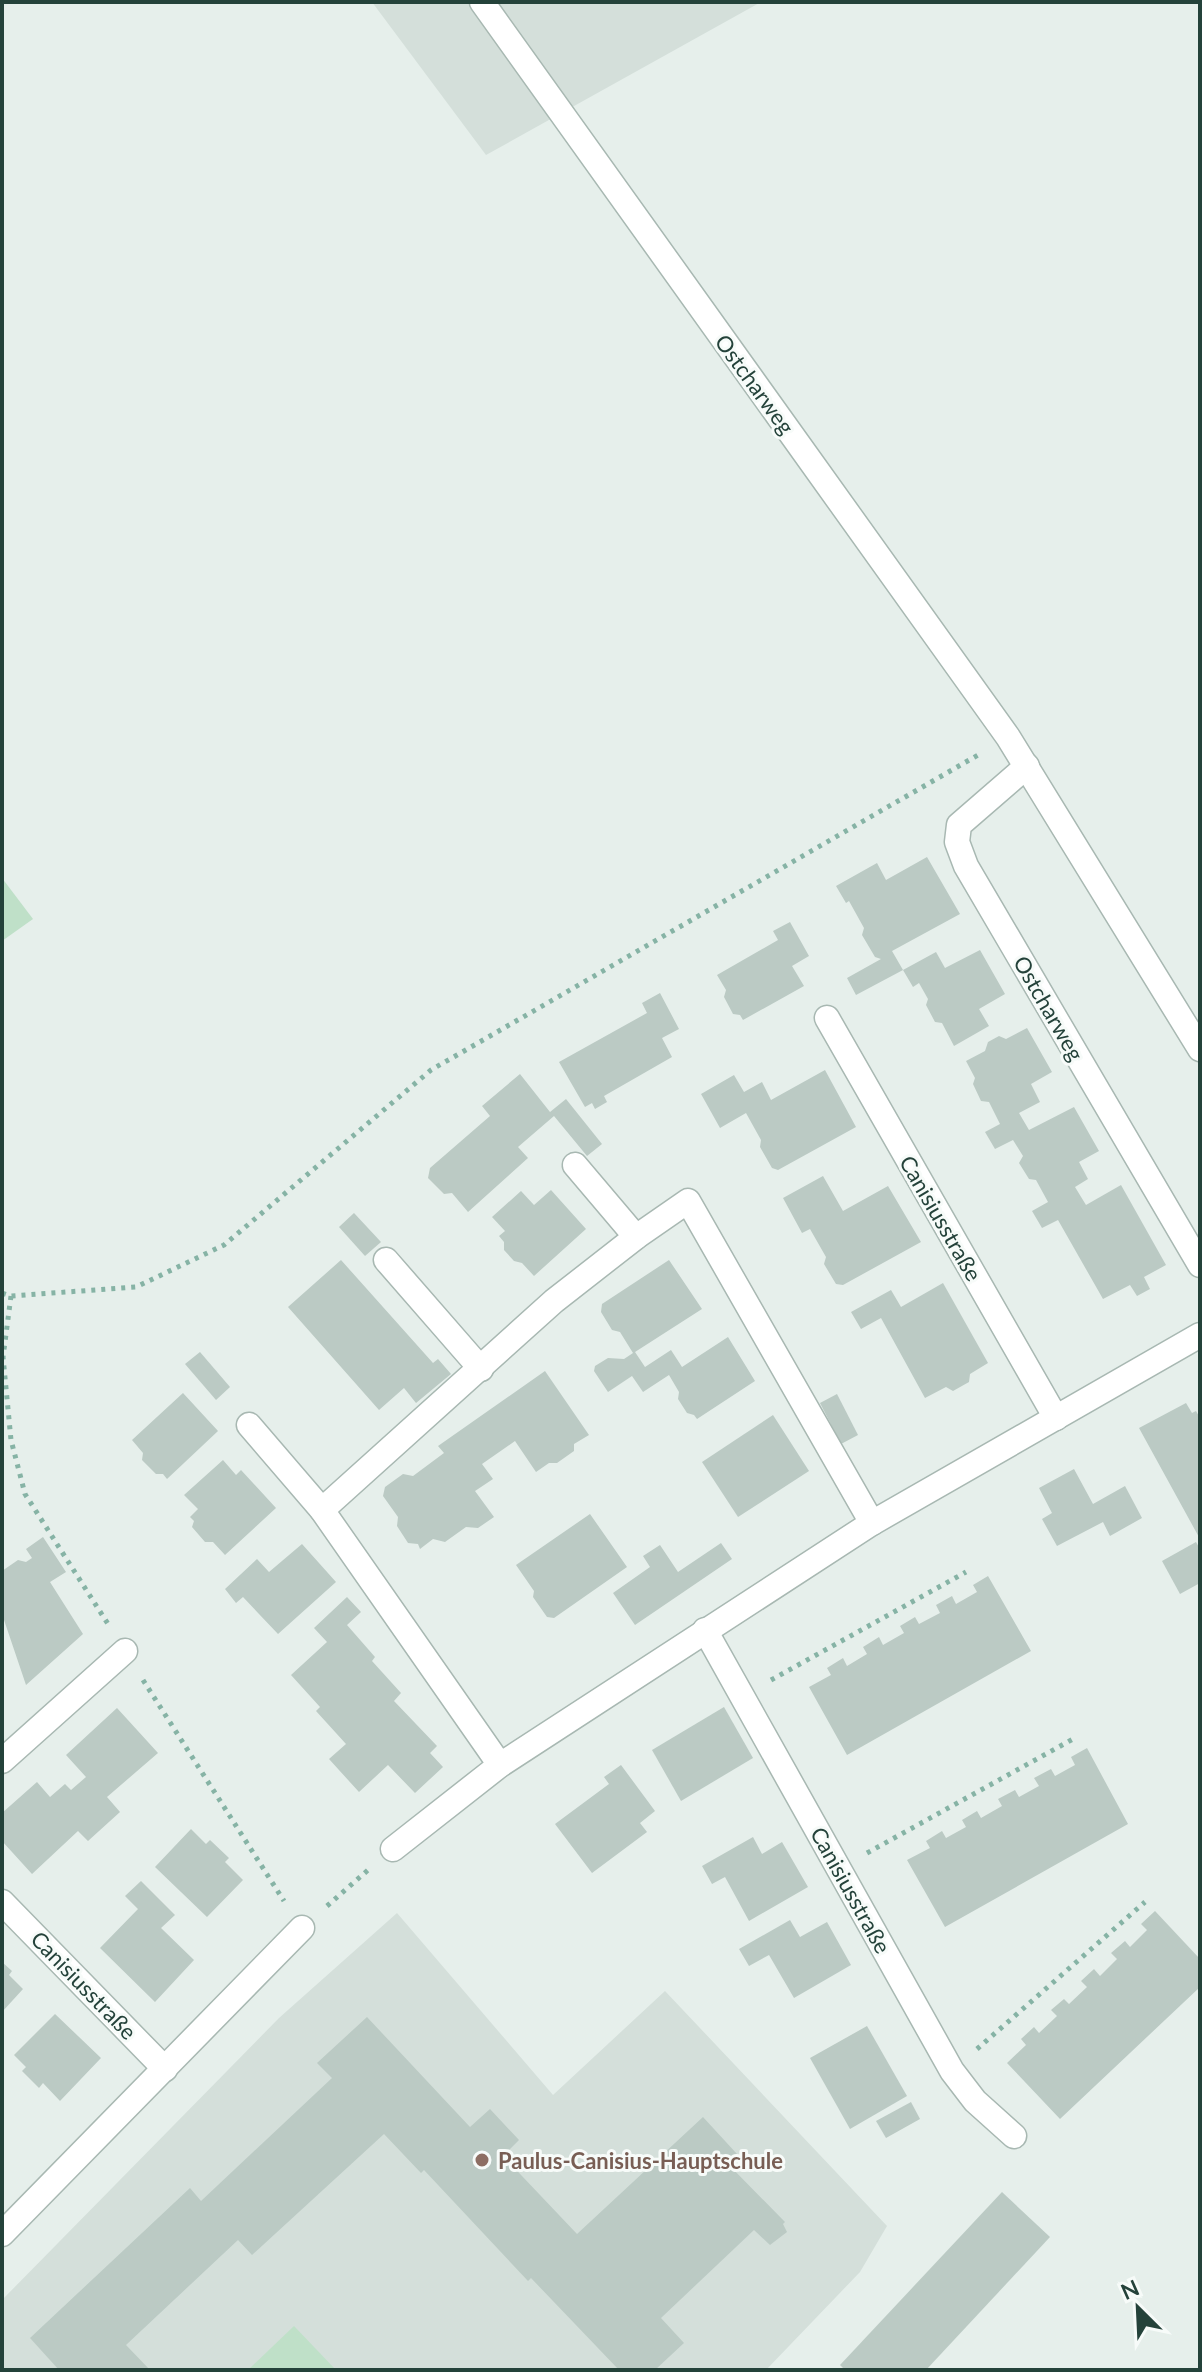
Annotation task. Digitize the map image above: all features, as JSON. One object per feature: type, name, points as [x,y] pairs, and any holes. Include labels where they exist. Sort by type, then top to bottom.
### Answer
[{"type":"street","name":"Ostcharweg","points":[[482,2],[1008,737],[1200,1049]]},
{"type":"street","name":"Ostcharweg","points":[[1027,766],[959,825],[957,842],[966,866],[1200,1265]]},
{"type":"street","name":"Canisiusstraße","points":[[827,1018],[1056,1418]]},
{"type":"street","points":[[575,1165],[636,1237]]},
{"type":"street","points":[[322,1510],[554,1301],[688,1201],[872,1523]]},
{"type":"street","points":[[386,1260],[481,1369]]},
{"type":"street","points":[[393,1849],[500,1765],[872,1523],[1200,1335]]},
{"type":"street","points":[[249,1425],[322,1510],[500,1765]]},
{"type":"street","name":"Canisiusstraße","points":[[705,1630],[952,2071],[975,2101],[1014,2136]]},
{"type":"street","points":[[2,1761],[125,1651]]},
{"type":"street","name":"Canisiusstraße","points":[[2,1902],[165,2069]]},
{"type":"street","points":[[2,2234],[302,1928]]},
{"type":"path","points":[[2,1293],[11,1296],[136,1287],[224,1245],[431,1070],[1008,737]]},
{"type":"path","points":[[742,1696],[966,1572]]},
{"type":"path","points":[[839,1868],[1073,1739]]},
{"type":"path","points":[[302,1928],[393,1849]]},
{"type":"path","points":[[952,2071],[1145,1902]]},
{"type":"shaded area","points":[[372,2],[761,2],[486,155]]},
{"type":"shaded area","name":"Paulus-Canisius-Hauptschule","points":[[397,1913],[553,2095],[665,1991],[887,2226],[860,2272],[766,2370],[2,2370],[2,2300],[279,2018]]},
{"type":"green space","points":[[2,878],[33,919],[2,941]]},
{"type":"green space","points":[[294,2326],[336,2370],[248,2370]]},
{"type":"building","points":[[927,857],[960,914],[892,951],[903,970],[856,995],[847,978],[881,959],[875,957],[862,935],[864,928],[849,901],[846,903],[836,886],[877,863],[886,880]]},
{"type":"building","points":[[790,922],[809,956],[792,966],[804,986],[743,1020],[740,1015],[733,1014],[724,997],[726,990],[717,975],[778,940],[773,931]]},
{"type":"building","points":[[980,950],[1005,994],[979,1009],[989,1026],[954,1046],[942,1023],[935,1022],[919,983],[913,987],[903,970],[936,952],[945,968]]},
{"type":"building","points":[[660,993],[679,1029],[662,1038],[672,1057],[604,1096],[607,1102],[595,1109],[592,1103],[585,1107],[559,1062],[647,1013],[642,1003]]},
{"type":"building","points":[[1027,1028],[1052,1072],[1031,1084],[1040,1102],[1019,1113],[1029,1130],[1074,1107],[1099,1151],[1079,1162],[1088,1179],[1075,1187],[1086,1205],[1121,1185],[1166,1265],[1144,1277],[1150,1289],[1137,1296],[1130,1285],[1103,1299],[1058,1220],[1042,1228],[1032,1211],[1048,1202],[1036,1180],[1029,1179],[1019,1163],[1023,1156],[1013,1140],[995,1149],[985,1132],[1000,1124],[989,1102],[981,1101],[973,1084],[975,1078],[966,1061],[985,1051],[988,1042],[999,1036],[1006,1039]]},
{"type":"building","points":[[825,1070],[856,1127],[778,1170],[772,1168],[760,1147],[761,1140],[746,1113],[720,1128],[701,1094],[734,1075],[744,1092],[762,1082],[771,1100]]},
{"type":"building","points":[[520,1074],[550,1112],[566,1099],[602,1144],[587,1156],[554,1116],[518,1147],[528,1158],[468,1212],[452,1193],[444,1194],[428,1178],[430,1168],[490,1116],[482,1106]]},
{"type":"building","points":[[823,1176],[843,1211],[888,1186],[921,1242],[843,1285],[836,1284],[824,1264],[826,1257],[810,1229],[802,1233],[783,1198]]},
{"type":"building","points":[[551,1190],[586,1229],[534,1276],[504,1250],[504,1242],[499,1236],[505,1231],[492,1217],[521,1191],[534,1205]]},
{"type":"building","points":[[354,1213],[381,1242],[365,1256],[339,1227]]},
{"type":"building","points":[[341,1260],[433,1363],[438,1359],[451,1374],[416,1403],[404,1388],[379,1410],[288,1307]]},
{"type":"building","points":[[669,1260],[702,1309],[635,1352],[645,1367],[671,1350],[682,1367],[728,1337],[755,1381],[697,1419],[687,1413],[678,1399],[679,1392],[669,1375],[643,1392],[632,1376],[608,1392],[594,1371],[595,1366],[608,1358],[624,1359],[633,1353],[620,1332],[612,1330],[601,1312],[602,1304]]},
{"type":"building","points":[[943,1283],[988,1363],[970,1374],[969,1382],[953,1391],[946,1387],[925,1398],[881,1318],[861,1329],[851,1312],[891,1290],[901,1307]]},
{"type":"building","points":[[200,1352],[230,1387],[216,1400],[185,1364]]},
{"type":"building","points":[[545,1371],[589,1435],[574,1444],[574,1451],[557,1463],[549,1463],[536,1472],[515,1441],[482,1464],[493,1479],[475,1491],[494,1517],[478,1528],[466,1527],[445,1542],[433,1539],[420,1549],[418,1544],[408,1543],[397,1526],[398,1517],[383,1496],[385,1487],[403,1474],[413,1476],[444,1453],[438,1446]]},
{"type":"building","points":[[183,1393],[218,1431],[167,1479],[163,1474],[156,1474],[142,1460],[143,1453],[132,1440]]},
{"type":"building","points":[[837,1394],[858,1435],[841,1444],[820,1403]]},
{"type":"building","points":[[1186,1403],[1192,1413],[1196,1411],[1200,1418],[1200,1539],[1139,1428]]},
{"type":"building","points":[[773,1415],[809,1471],[738,1517],[702,1462]]},
{"type":"building","points":[[223,1460],[236,1475],[241,1470],[276,1508],[225,1555],[213,1542],[205,1542],[192,1527],[194,1521],[190,1517],[198,1509],[184,1495]]},
{"type":"building","points":[[1074,1469],[1093,1504],[1125,1486],[1142,1518],[1110,1536],[1103,1522],[1057,1546],[1042,1519],[1052,1513],[1039,1488]]},
{"type":"building","points":[[590,1514],[627,1567],[554,1618],[547,1617],[516,1565]]},
{"type":"building","points":[[43,1537],[66,1572],[50,1582],[83,1634],[26,1685],[2,1614],[2,1571],[18,1560],[26,1562],[32,1558],[26,1549]]},
{"type":"building","points":[[1196,1542],[1200,1549],[1200,1583],[1180,1594],[1162,1561]]},
{"type":"building","points":[[721,1543],[732,1559],[635,1625],[613,1593],[650,1567],[643,1556],[660,1545],[678,1572]]},
{"type":"building","points":[[302,1544],[336,1582],[278,1634],[243,1597],[236,1603],[225,1589],[257,1559],[269,1572]]},
{"type":"building","points":[[988,1576],[1031,1651],[847,1755],[809,1687],[831,1675],[827,1668],[843,1658],[847,1666],[867,1654],[863,1647],[879,1637],[883,1645],[904,1633],[900,1626],[915,1617],[919,1624],[940,1613],[936,1605],[952,1596],[956,1604],[977,1592],[973,1585]]},
{"type":"building","points":[[347,1597],[361,1612],[347,1625],[375,1657],[372,1661],[401,1693],[394,1701],[437,1746],[430,1753],[443,1767],[415,1793],[388,1765],[359,1792],[329,1759],[346,1744],[316,1711],[320,1707],[291,1675],[327,1642],[314,1628]]},
{"type":"building","points":[[724,1707],[753,1758],[681,1801],[652,1750]]},
{"type":"building","points":[[117,1708],[158,1753],[107,1797],[120,1812],[88,1841],[78,1831],[32,1874],[2,1841],[2,1813],[37,1782],[50,1797],[65,1784],[71,1790],[86,1777],[66,1755]]},
{"type":"building","points":[[1087,1748],[1128,1824],[945,1927],[907,1860],[930,1848],[926,1841],[942,1831],[946,1838],[966,1827],[962,1820],[977,1811],[981,1818],[1002,1806],[998,1799],[1015,1790],[1019,1797],[1039,1786],[1034,1778],[1051,1769],[1055,1776],[1075,1765],[1071,1757]]},
{"type":"building","points":[[621,1765],[655,1811],[640,1823],[647,1832],[592,1873],[555,1824],[609,1784],[604,1777]]},
{"type":"building","points":[[191,1829],[206,1844],[210,1840],[229,1858],[225,1862],[243,1880],[207,1917],[155,1867]]},
{"type":"building","points":[[753,1837],[762,1854],[782,1842],[808,1887],[749,1921],[725,1877],[712,1884],[702,1866]]},
{"type":"building","points":[[141,1881],[175,1915],[161,1928],[194,1960],[155,2002],[100,1948],[138,1909],[125,1896]]},
{"type":"building","points":[[1155,1911],[1200,1959],[1200,1987],[1060,2119],[1007,2063],[1026,2045],[1021,2039],[1034,2027],[1039,2033],[1057,2016],[1051,2010],[1064,1999],[1069,2004],[1087,1987],[1081,1981],[1094,1969],[1100,1976],[1117,1959],[1111,1953],[1125,1941],[1130,1947],[1147,1930],[1141,1924]]},
{"type":"building","points":[[790,1920],[800,1937],[827,1922],[851,1965],[794,1998],[769,1955],[749,1966],[739,1949]]},
{"type":"building","points":[[2,1962],[12,1971],[9,1975],[23,1989],[2,2012]]},
{"type":"building","points":[[55,2014],[101,2058],[60,2101],[43,2083],[39,2088],[22,2071],[26,2067],[14,2055]]},
{"type":"building","points":[[367,2017],[470,2127],[490,2109],[519,2140],[503,2156],[577,2234],[703,2117],[737,2154],[728,2164],[785,2222],[787,2232],[770,2245],[754,2230],[661,2318],[684,2343],[655,2370],[619,2370],[531,2278],[528,2281],[424,2170],[421,2173],[384,2134],[252,2255],[238,2240],[126,2345],[150,2370],[59,2370],[30,2338],[190,2188],[201,2201],[332,2078],[317,2063]]},
{"type":"building","points":[[867,2026],[907,2096],[850,2129],[810,2058]]},
{"type":"building","points":[[911,2102],[920,2119],[886,2138],[876,2121]]},
{"type":"building","points":[[1002,2192],[1050,2237],[926,2370],[845,2370],[840,2365]]},
{"type":"place","name":"Paulus-Canisius-Hauptschule","points":[[482,2160]]}]
